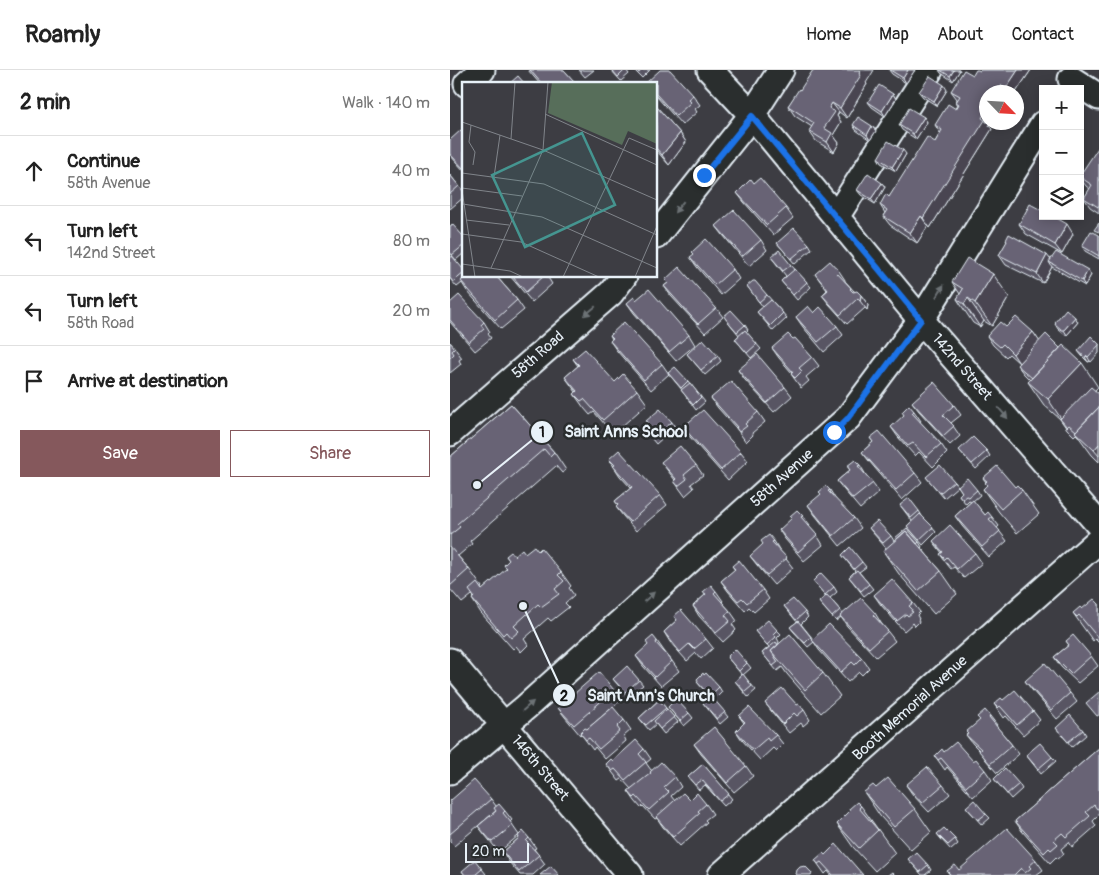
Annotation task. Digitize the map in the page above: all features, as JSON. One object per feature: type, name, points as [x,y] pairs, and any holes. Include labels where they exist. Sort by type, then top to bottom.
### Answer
[{"type":"street","points":[[469,82],[482,70]]},
{"type":"street","name":"142nd Street","points":[[710,70],[752,116],[921,320],[1099,525]]},
{"type":"street","points":[[658,234],[752,116],[780,70]]},
{"type":"street","points":[[836,217],[930,70]]},
{"type":"street","points":[[1071,79],[1099,97]]},
{"type":"street","points":[[450,99],[462,88]]},
{"type":"street","name":"58th Avenue","points":[[450,771],[534,701],[848,418],[921,320],[1039,130]]},
{"type":"street","name":"58th Road","points":[[450,432],[611,293],[622,278]]},
{"type":"street","name":"Booth Memorial Avenue","points":[[721,875],[1099,540]]},
{"type":"street","name":"146th Street","points":[[450,661],[630,875]]},
{"type":"building","points":[[530,70],[564,70],[574,81],[573,82],[540,82]]},
{"type":"building","points":[[612,70],[625,70],[618,77]]},
{"type":"building","points":[[660,70],[670,70],[693,95],[688,99],[691,102],[676,116],[658,96],[658,82],[647,82]]},
{"type":"building","points":[[813,70],[861,70],[859,74],[861,75],[840,108],[832,103],[829,108],[835,112],[824,128],[832,133],[827,142],[809,131],[814,123],[788,106]]},
{"type":"building","points":[[890,70],[908,70],[903,78]]},
{"type":"building","points":[[940,70],[954,70],[950,76]]},
{"type":"building","points":[[964,70],[973,75],[976,70],[1018,70],[1008,85],[979,85],[979,129],[923,218],[921,216],[910,233],[883,216],[887,210],[880,205],[886,194],[889,197],[927,137],[935,142],[942,130],[935,125],[948,104],[956,109],[959,104],[956,102],[960,96],[951,91]]},
{"type":"building","points":[[518,76],[523,82],[511,82]]},
{"type":"building","points":[[930,76],[944,85],[934,101],[919,92]]},
{"type":"building","points":[[879,85],[893,94],[882,111],[868,102]]},
{"type":"building","points":[[658,108],[680,133],[662,155],[658,150]]},
{"type":"building","points":[[909,108],[924,117],[913,134],[899,125]]},
{"type":"building","points":[[858,117],[872,126],[867,135],[853,125]]},
{"type":"building","points":[[462,131],[462,167],[450,154],[450,140]]},
{"type":"building","points":[[888,141],[903,150],[892,167],[878,158]]},
{"type":"building","points":[[1098,148],[1098,207],[1084,198],[1092,185],[1084,180],[1084,169]]},
{"type":"building","points":[[868,173],[882,183],[871,199],[857,190]]},
{"type":"building","points":[[450,175],[459,186],[450,194]]},
{"type":"building","points":[[760,178],[786,208],[767,225],[737,193],[751,179],[754,183]]},
{"type":"building","points":[[1030,204],[1039,209],[1039,220],[1060,220],[1067,224],[1055,245],[1019,224]]},
{"type":"building","points":[[734,210],[761,240],[743,256],[716,226]]},
{"type":"building","points":[[1099,223],[1099,232],[1094,230]]},
{"type":"building","points":[[452,224],[462,235],[462,247],[452,255],[450,252],[450,227]]},
{"type":"building","points":[[794,228],[809,244],[791,259],[777,243]]},
{"type":"building","points":[[1091,231],[1099,235],[1099,256],[1082,246]]},
{"type":"building","points":[[1009,234],[1047,255],[1037,274],[999,255]]},
{"type":"building","points":[[706,239],[733,269],[715,285],[690,257],[694,254],[692,252]]},
{"type":"building","points":[[779,250],[791,265],[783,271],[771,257]]},
{"type":"building","points":[[1056,252],[1088,270],[1082,281],[1049,262]]},
{"type":"building","points":[[452,256],[462,268],[462,275],[453,282],[450,278],[450,259]]},
{"type":"building","points":[[967,258],[993,274],[975,303],[968,298],[964,304],[957,299],[963,289],[952,282]]},
{"type":"building","points":[[830,261],[839,271],[837,273],[850,289],[853,292],[857,291],[861,295],[860,301],[858,298],[840,315],[822,295],[828,290],[815,274]]},
{"type":"building","points":[[679,267],[716,308],[698,324],[664,286],[668,283],[665,280]]},
{"type":"building","points":[[795,269],[807,282],[793,295],[781,281]]},
{"type":"building","points":[[464,278],[498,278],[517,300],[495,320],[461,281]]},
{"type":"building","points":[[514,278],[542,278],[526,292]]},
{"type":"building","points":[[753,281],[767,295],[759,302],[747,286]]},
{"type":"building","points":[[649,289],[689,335],[669,352],[627,303],[634,297],[636,300]]},
{"type":"building","points":[[459,295],[484,322],[481,325],[484,329],[469,342],[450,320],[450,303]]},
{"type":"building","points":[[771,300],[783,313],[770,326],[757,312]]},
{"type":"building","points":[[808,306],[814,313],[820,307],[837,326],[818,342],[796,317]]},
{"type":"building","points":[[1066,309],[1075,317],[1062,330],[1055,322]]},
{"type":"building","points":[[731,310],[745,325],[737,332],[724,316]]},
{"type":"building","points":[[1016,317],[1033,332],[1013,354],[1003,344],[1000,347],[987,336],[1000,322],[1006,327]]},
{"type":"building","points":[[624,322],[662,364],[644,380],[610,341],[613,338],[610,335]]},
{"type":"building","points":[[745,330],[757,344],[747,353],[735,339]]},
{"type":"building","points":[[788,334],[793,339],[795,338],[812,357],[799,368],[802,371],[795,378],[791,374],[793,372],[772,348]]},
{"type":"building","points":[[1046,334],[1060,348],[1032,378],[1017,365]]},
{"type":"building","points":[[1091,336],[1099,345],[1088,357],[1085,357],[1078,351]]},
{"type":"building","points":[[703,339],[718,356],[701,370],[687,354]]},
{"type":"building","points":[[450,342],[455,348],[452,351],[454,354],[450,358]]},
{"type":"building","points":[[1063,345],[1082,363],[1048,399],[1028,382]]},
{"type":"building","points":[[585,349],[615,382],[623,374],[637,390],[603,420],[584,399],[581,401],[574,394],[577,391],[565,377],[579,365],[573,359]]},
{"type":"building","points":[[757,354],[785,387],[767,403],[738,370]]},
{"type":"building","points":[[675,367],[688,381],[681,388],[668,373]]},
{"type":"building","points":[[731,381],[758,412],[745,424],[747,426],[739,432],[737,427],[711,398]]},
{"type":"building","points":[[934,382],[954,405],[943,415],[954,426],[943,436],[912,402]]},
{"type":"building","points":[[690,383],[701,397],[693,405],[681,390]]},
{"type":"building","points":[[1091,387],[1099,394],[1099,407],[1076,431],[1069,425],[1067,427],[1060,419]]},
{"type":"building","points":[[511,404],[554,452],[550,456],[544,449],[457,524],[460,527],[450,535],[450,457]]},
{"type":"building","points":[[909,405],[914,411],[912,413],[941,444],[926,457],[913,443],[908,446],[891,427],[904,415],[902,412]]},
{"type":"building","points":[[1099,407],[1099,444],[1094,450],[1075,432]]},
{"type":"building","points":[[660,409],[672,422],[652,439],[642,427]]},
{"type":"building","points":[[703,410],[741,452],[721,470],[683,427]]},
{"type":"building","points":[[879,431],[915,473],[896,490],[862,452],[873,442],[870,438]]},
{"type":"building","points":[[973,437],[987,451],[972,464],[959,450]]},
{"type":"building","points":[[680,446],[696,465],[684,475],[687,479],[678,486],[674,481],[676,479],[661,462]]},
{"type":"building","points":[[619,450],[660,495],[630,522],[616,507],[618,505],[615,501],[632,487],[609,459]]},
{"type":"building","points":[[855,460],[873,483],[853,499],[837,481],[850,470],[847,466]]},
{"type":"building","points":[[940,465],[954,481],[940,493],[926,477]]},
{"type":"building","points":[[997,466],[1015,487],[1017,485],[1022,490],[1001,509],[983,489],[987,485],[985,483],[987,481],[983,478]]},
{"type":"building","points":[[967,478],[977,490],[969,497],[966,496],[962,499],[959,495],[962,492],[958,486]]},
{"type":"building","points":[[826,486],[830,490],[828,491],[854,518],[833,536],[808,505],[821,494],[819,492]]},
{"type":"building","points":[[909,498],[919,511],[911,518],[900,505]]},
{"type":"building","points":[[973,500],[985,515],[988,512],[992,517],[989,519],[1000,531],[982,547],[955,516]]},
{"type":"building","points":[[797,510],[817,535],[798,552],[779,530],[792,518],[790,516]]},
{"type":"building","points":[[920,514],[933,527],[919,540],[907,526]]},
{"type":"building","points":[[877,521],[891,536],[883,543],[869,528]]},
{"type":"building","points":[[950,525],[975,553],[957,569],[947,557],[945,559],[940,554],[943,552],[933,541]]},
{"type":"building","points":[[907,528],[919,542],[917,544],[906,531],[896,540],[895,538]]},
{"type":"building","points":[[906,531],[941,571],[918,591],[883,551]]},
{"type":"building","points":[[769,535],[774,541],[772,542],[787,558],[767,575],[750,556],[763,544],[761,541]]},
{"type":"building","points":[[534,546],[538,551],[541,548],[561,572],[558,575],[564,581],[555,589],[559,594],[541,607],[538,604],[514,626],[519,631],[511,638],[506,632],[503,635],[472,599],[474,597],[469,590],[477,583],[482,590],[507,568],[504,565],[509,560],[506,556],[511,552],[514,556],[522,549],[525,553]]},
{"type":"building","points":[[450,547],[469,569],[450,586]]},
{"type":"building","points":[[850,547],[862,562],[854,569],[842,555]]},
{"type":"building","points":[[739,560],[763,590],[747,603],[742,598],[738,601],[721,581],[735,569],[732,566]]},
{"type":"building","points":[[857,570],[869,584],[861,591],[849,577]]},
{"type":"building","points":[[821,573],[834,587],[825,595],[813,581]]},
{"type":"building","points":[[892,579],[913,603],[909,606],[913,612],[908,616],[906,614],[897,621],[874,595]]},
{"type":"building","points":[[711,585],[716,591],[714,593],[730,611],[725,615],[730,621],[716,633],[693,606],[706,594],[703,592]]},
{"type":"building","points":[[827,595],[840,610],[832,617],[819,602]]},
{"type":"building","points":[[861,598],[888,631],[869,648],[840,616]]},
{"type":"building","points":[[793,599],[805,612],[796,620],[784,606]]},
{"type":"building","points":[[1094,599],[1099,604],[1099,639],[1079,615],[1077,617],[1073,613],[1080,607],[1082,609]]},
{"type":"building","points":[[681,610],[706,639],[694,649],[689,644],[680,652],[664,632],[677,620],[674,616]]},
{"type":"building","points":[[768,620],[777,630],[773,634],[776,637],[767,645],[755,631]]},
{"type":"building","points":[[798,621],[811,637],[805,643],[790,627]]},
{"type":"building","points":[[829,624],[862,658],[855,665],[852,662],[841,672],[812,640]]},
{"type":"building","points":[[790,634],[823,673],[805,690],[771,651]]},
{"type":"building","points":[[1073,635],[1091,656],[1071,674],[1054,657],[1069,645],[1066,641]]},
{"type":"building","points":[[653,636],[657,641],[656,643],[672,661],[655,677],[636,656],[648,645],[646,642]]},
{"type":"building","points":[[776,642],[778,645],[771,651],[778,662],[773,666],[762,653]]},
{"type":"building","points":[[735,649],[747,663],[739,671],[727,657]]},
{"type":"building","points":[[1045,663],[1070,693],[1051,710],[1025,681]]},
{"type":"building","points":[[627,666],[639,680],[625,692],[613,679]]},
{"type":"building","points":[[599,672],[614,690],[574,725],[558,708]]},
{"type":"building","points":[[703,673],[704,675],[706,673],[719,687],[710,696],[697,682],[697,679]]},
{"type":"building","points":[[743,674],[752,686],[745,692],[735,681]]},
{"type":"building","points":[[782,688],[804,710],[797,716],[794,713],[783,724],[765,703]]},
{"type":"building","points":[[1015,690],[1033,711],[1017,725],[1000,706],[998,708],[994,704],[1001,698],[1003,700]]},
{"type":"building","points":[[1099,692],[1099,715],[1097,716],[1086,703]]},
{"type":"building","points":[[711,696],[725,712],[717,719],[703,703]]},
{"type":"building","points":[[676,699],[689,713],[680,721],[668,707]]},
{"type":"building","points":[[659,700],[666,708],[646,725],[639,718]]},
{"type":"building","points":[[613,707],[624,720],[617,727],[620,731],[599,749],[589,738],[586,740],[580,733]]},
{"type":"building","points":[[749,707],[776,735],[769,741],[767,738],[753,750],[736,731],[745,722],[739,716]]},
{"type":"building","points":[[667,709],[674,717],[660,729],[654,721]]},
{"type":"building","points":[[985,710],[1012,745],[990,764],[979,751],[981,749],[966,735],[968,734],[966,732],[980,720],[977,717]]},
{"type":"building","points":[[1070,715],[1083,730],[1068,742],[1056,728]]},
{"type":"building","points":[[714,727],[746,766],[727,783],[694,744]]},
{"type":"building","points":[[636,740],[644,749],[639,754],[646,762],[625,780],[615,769],[612,771],[606,764],[611,759],[613,761]]},
{"type":"building","points":[[956,742],[973,761],[976,759],[985,770],[966,787],[941,758],[938,760],[935,756],[942,749],[944,752]]},
{"type":"building","points":[[1040,743],[1052,757],[1038,769],[1026,755]]},
{"type":"building","points":[[1099,748],[1099,808],[1097,809],[1094,805],[1086,812],[1090,816],[1066,837],[1062,833],[1054,840],[1058,844],[1051,850],[1049,848],[1044,853],[1015,821]]},
{"type":"building","points":[[661,762],[675,777],[664,787],[669,792],[649,810],[636,796],[634,798],[628,791],[651,773]]},
{"type":"building","points":[[703,764],[729,794],[720,801],[702,780],[695,785],[688,777]]},
{"type":"building","points":[[927,767],[943,785],[922,803],[906,785]]},
{"type":"building","points":[[1005,768],[1019,784],[1007,794],[994,779]]},
{"type":"building","points":[[888,778],[915,809],[894,827],[864,792],[873,785],[876,788]]},
{"type":"building","points":[[474,780],[491,799],[450,834],[450,801]]},
{"type":"building","points":[[683,793],[690,800],[697,793],[706,804],[698,811],[700,813],[673,837],[656,817]]},
{"type":"building","points":[[974,800],[986,814],[978,820],[966,807]]},
{"type":"building","points":[[857,802],[861,806],[859,808],[878,830],[859,848],[837,824]]},
{"type":"building","points":[[499,804],[505,811],[503,813],[513,825],[492,842],[478,826],[496,811],[494,808]]},
{"type":"building","points":[[944,828],[955,839],[948,845],[937,834]]},
{"type":"building","points":[[1007,828],[1036,860],[1025,873],[1021,868],[1014,875],[951,875],[947,871],[955,865],[959,870]]},
{"type":"building","points":[[523,831],[529,838],[526,841],[539,855],[519,872],[503,852],[519,838],[518,836]]},
{"type":"building","points":[[836,844],[863,875],[833,875],[821,862],[818,864],[815,860],[823,853],[825,855]]},
{"type":"building","points":[[916,852],[928,865],[920,872],[908,859]]},
{"type":"building","points":[[475,860],[482,869],[475,875],[465,875],[462,871]]},
{"type":"building","points":[[551,866],[559,875],[540,875]]},
{"type":"building","points":[[805,866],[812,873],[811,875],[796,874],[800,867]]},
{"type":"place","name":"Saint Anns School","points":[[477,485]]},
{"type":"place","name":"Saint Ann's Church","points":[[523,606]]},
{"type":"route","points":[[704,175],[752,116],[921,320],[848,418],[834,432]]}]
